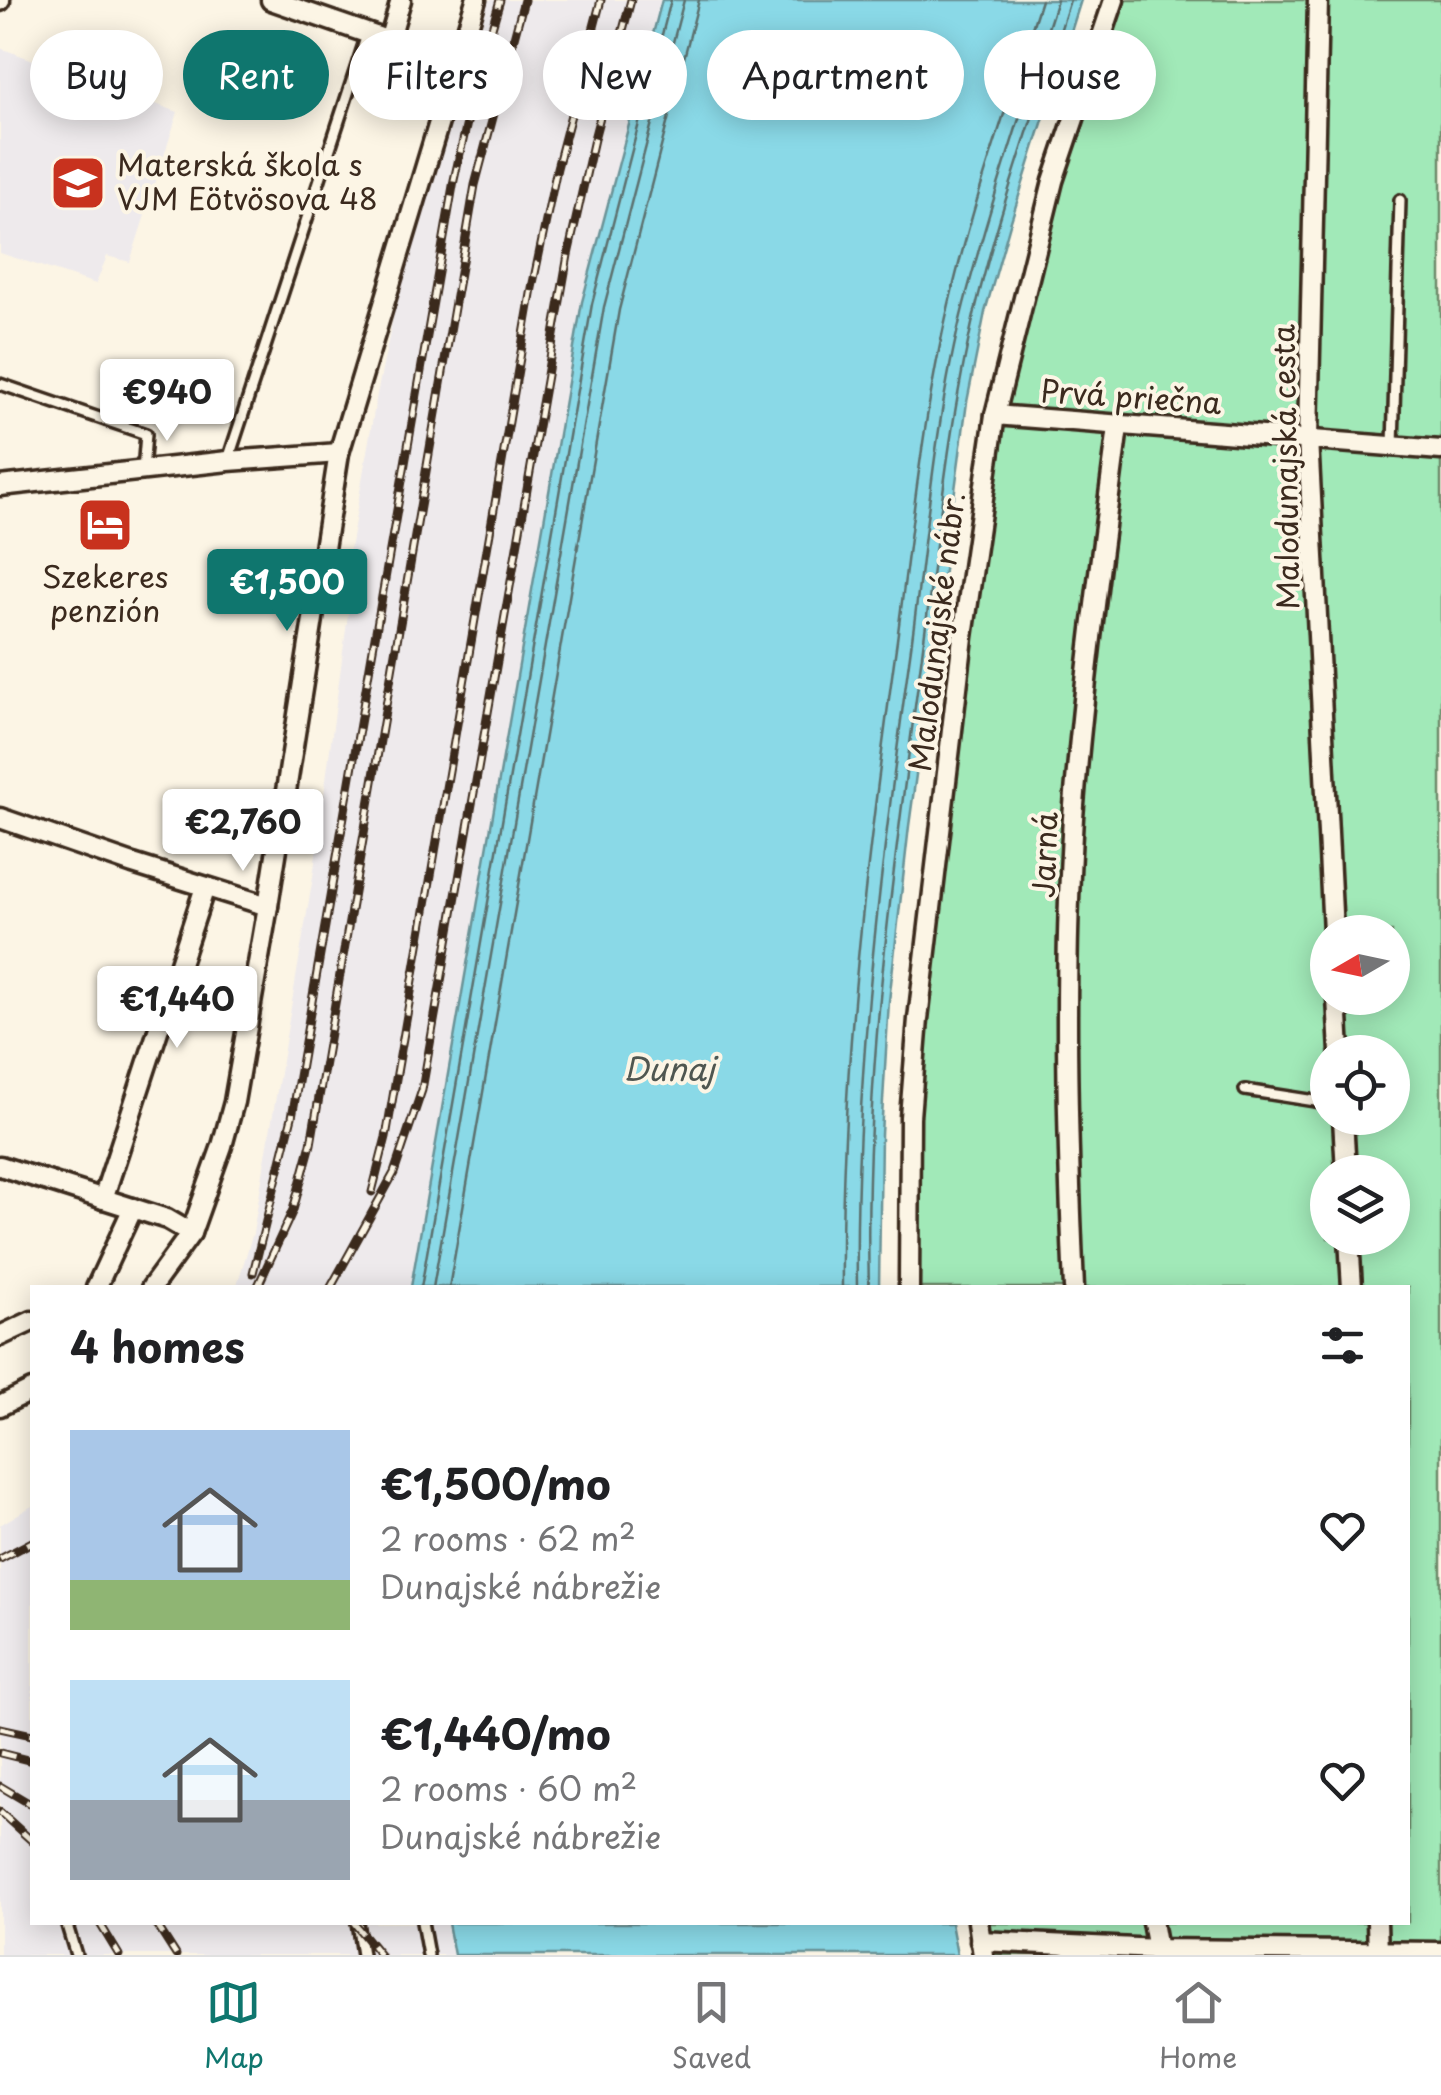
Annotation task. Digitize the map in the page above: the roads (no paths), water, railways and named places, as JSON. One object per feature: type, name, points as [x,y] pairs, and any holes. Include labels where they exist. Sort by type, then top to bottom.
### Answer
[{"type":"street","points":[[272,0],[351,30]]},
{"type":"street","points":[[392,30],[401,0]]},
{"type":"street","points":[[467,30],[476,0]]},
{"type":"street","name":"Malodunajské nábr.","points":[[908,1285],[910,1116],[918,1019],[963,638],[995,414],[1053,181],[1114,0]]},
{"type":"street","name":"Malodunajská cesta","points":[[1318,0],[1308,438],[1333,915]]},
{"type":"street","points":[[153,1285],[191,1233],[207,1195],[234,1102],[339,453],[439,120]]},
{"type":"street","name":"Prvá priečna","points":[[995,414],[1118,427],[1441,450]]},
{"type":"street","name":"Jarná","points":[[1074,1285],[1067,1083],[1073,822],[1088,652],[1118,427]]},
{"type":"street","points":[[0,486],[339,453]]},
{"type":"street","points":[[0,818],[268,906]]},
{"type":"street","points":[[103,1199],[205,888]]},
{"type":"street","points":[[0,1166],[168,1219],[191,1233]]},
{"type":"street","points":[[97,1285],[133,1208]]},
{"type":"street","points":[[1351,1255],[1352,1285]]},
{"type":"street","points":[[0,1336],[30,1322]]},
{"type":"street","points":[[0,1406],[30,1391]]},
{"type":"street","points":[[1153,1925],[1158,1952]]},
{"type":"street","points":[[1377,1925],[1378,1952]]},
{"type":"street","points":[[980,1940],[1158,1952],[1441,1952]]},
{"type":"lane","points":[[228,461],[349,91]]},
{"type":"lane","points":[[1393,446],[1400,200]]},
{"type":"lane","points":[[0,384],[146,434],[143,470]]},
{"type":"lane","points":[[1245,1090],[1310,1099]]},
{"type":"lane","points":[[67,1925],[76,1955]]},
{"type":"lane","points":[[357,1925],[362,1955]]},
{"type":"lane","points":[[423,1925],[428,1955]]},
{"type":"water","name":"Dunaj","points":[[662,0],[1081,0],[1071,30],[984,30],[984,120],[1043,120],[985,312],[967,402],[889,1001],[881,1134],[879,1285],[411,1285],[582,302],[630,120],[687,120],[687,30],[654,30]]},
{"type":"water","points":[[448,1925],[951,1925],[957,1955],[454,1955]]},
{"type":"railway","points":[[253,1273],[292,1117],[454,180],[500,0]]},
{"type":"railway","points":[[258,1285],[293,1210],[311,1144],[475,185],[524,0]]},
{"type":"railway","points":[[372,1192],[386,1137],[532,288],[557,168],[601,0]]},
{"type":"railway","points":[[332,1285],[394,1173],[422,1090],[568,255],[631,0]]},
{"type":"railway","points":[[0,1559],[30,1543]]},
{"type":"railway","points":[[0,1728],[30,1735]]},
{"type":"railway","points":[[0,1753],[30,1760]]},
{"type":"railway","points":[[0,1786],[30,1804]]},
{"type":"railway","points":[[0,1812],[30,1839]]},
{"type":"railway","points":[[101,1925],[119,1955]]},
{"type":"railway","points":[[157,1925],[176,1955]]},
{"type":"railway","points":[[355,1925],[380,1955]]},
{"type":"place","name":"Materská škola s VJM Eötvösova 48","points":[[78,183]]},
{"type":"place","name":"Szekeres penzión","points":[[105,525]]}]
